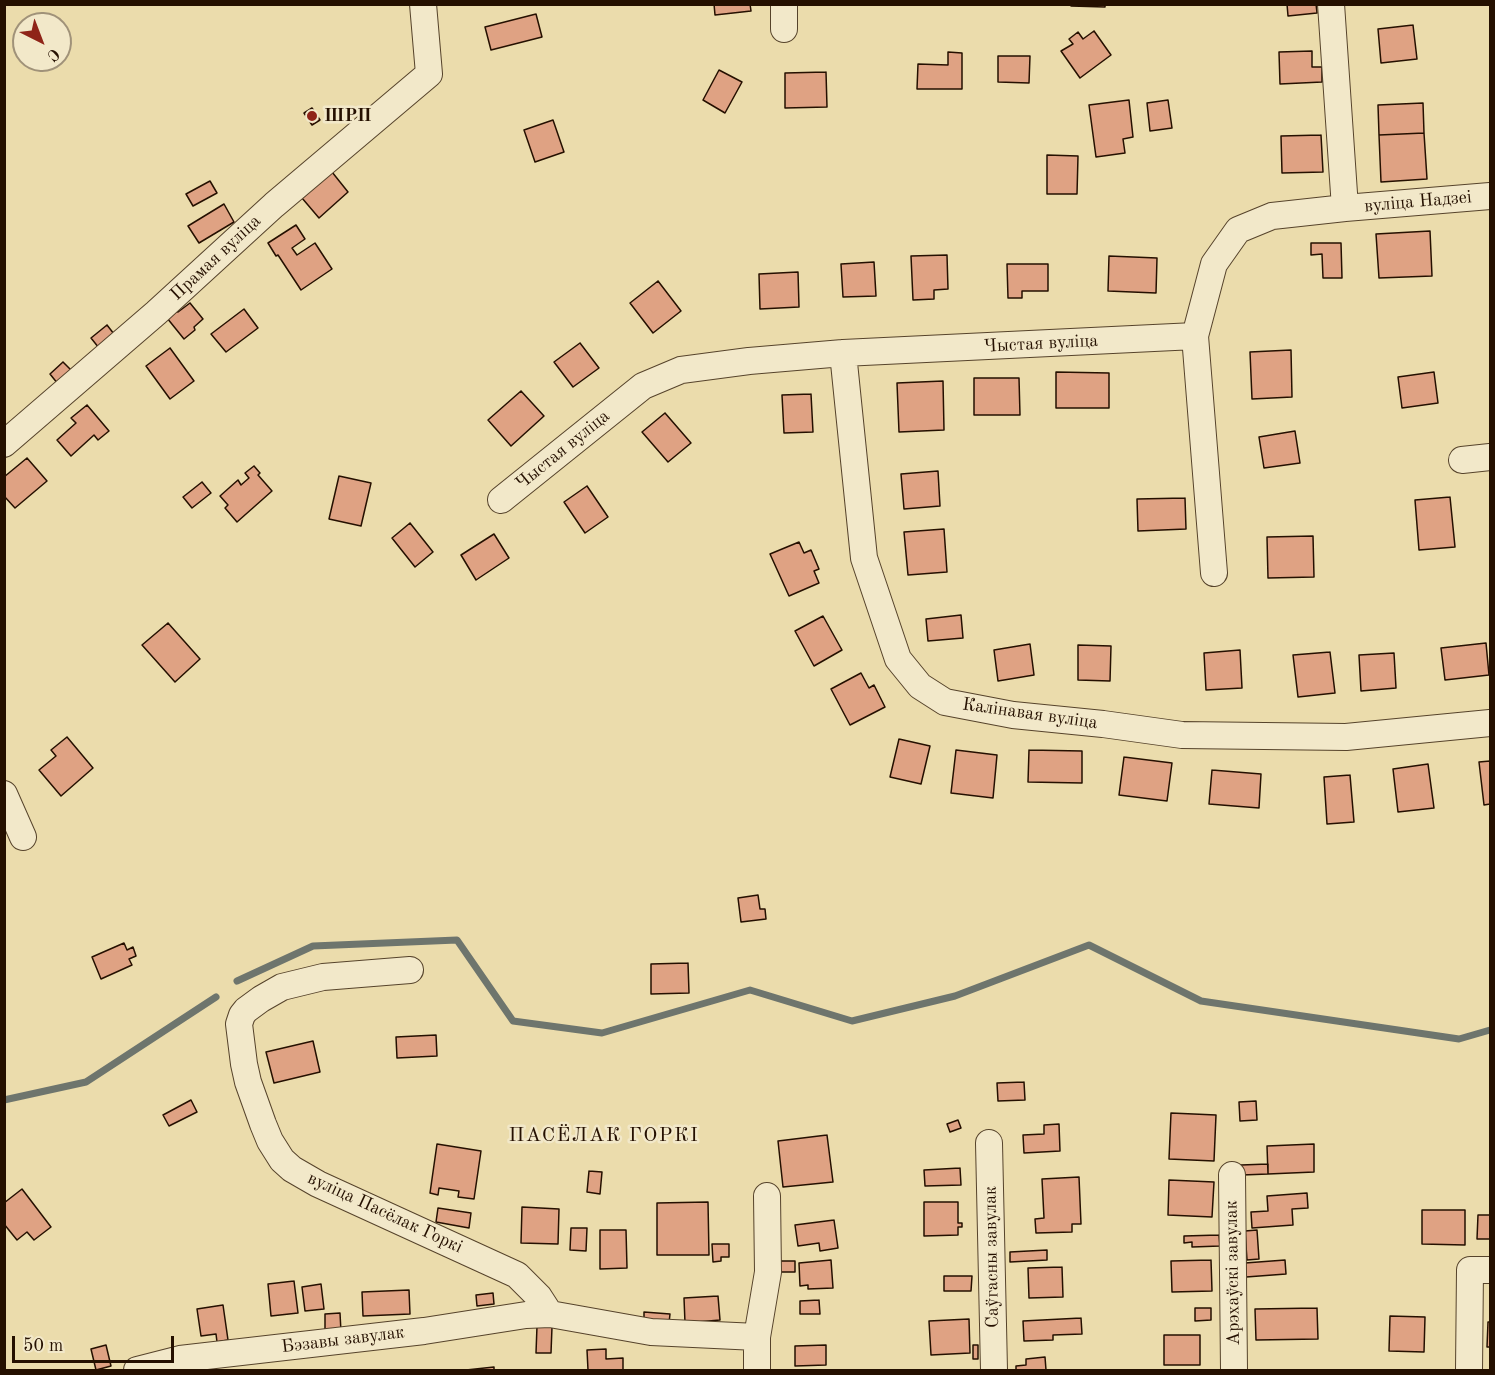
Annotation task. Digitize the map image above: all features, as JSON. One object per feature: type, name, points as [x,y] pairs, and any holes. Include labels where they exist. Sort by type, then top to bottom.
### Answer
[{"type":"street","name":"Прамая вуліца","points":[[4,444],[156,313],[274,205],[429,74],[423,4]]},
{"type":"street","points":[[1214,573],[1196,336],[1214,264],[1238,230],[1272,216],[1345,208],[1331,4]]},
{"type":"street","name":"вуліца Надзеі","points":[[1345,208],[1491,196]]},
{"type":"street","name":"Чыстая вуліца","points":[[501,500],[643,386],[681,370],[749,361],[843,354],[1196,336]]},
{"type":"street","name":"Калінавая вуліца","points":[[843,354],[864,558],[898,659],[920,686],[945,702],[1013,715],[1182,735],[1346,737],[1491,723]]},
{"type":"street","points":[[1462,460],[1491,457]]},
{"type":"street","points":[[4,794],[23,837]]},
{"type":"street","name":"вуліца Пасёлак Горкі","points":[[410,970],[323,977],[292,984],[282,987],[246,1010],[239,1024],[244,1064],[248,1082],[267,1132],[282,1160],[303,1176],[517,1275],[539,1297],[550,1314]]},
{"type":"street","name":"Саўгасны завулак","points":[[989,1143],[994,1371]]},
{"type":"street","name":"Арэхаўскі завулак","points":[[1232,1175],[1234,1371]]},
{"type":"street","points":[[757,1371],[758,1337],[768,1272],[767,1196]]},
{"type":"street","points":[[1469,1371],[1480,1270]]},
{"type":"street","name":"Бэзавы завулак","points":[[137,1371],[180,1359],[412,1332],[526,1315],[550,1314],[651,1332],[758,1337]]},
{"type":"building","points":[[714,4],[750,4],[751,11],[715,15]]},
{"type":"building","points":[[1071,4],[1105,4],[1105,7],[1071,6]]},
{"type":"building","points":[[1287,4],[1316,4],[1317,13],[1288,16]]},
{"type":"building","points":[[536,14],[542,37],[491,50],[485,27]]},
{"type":"building","points":[[1413,25],[1417,59],[1381,63],[1378,29]]},
{"type":"building","points":[[1094,31],[1111,55],[1080,78],[1061,51],[1073,44],[1069,39],[1078,32],[1083,39]]},
{"type":"building","points":[[1312,51],[1312,67],[1322,67],[1322,82],[1280,84],[1279,52]]},
{"type":"building","points":[[948,52],[962,53],[962,89],[917,89],[918,64],[948,65]]},
{"type":"building","points":[[998,56],[1030,56],[1029,83],[998,82]]},
{"type":"building","points":[[719,70],[742,82],[725,113],[703,100]]},
{"type":"building","points":[[826,72],[827,107],[785,108],[785,73]]},
{"type":"building","points":[[1129,100],[1133,137],[1123,139],[1125,153],[1096,157],[1089,105]]},
{"type":"building","points":[[1168,100],[1172,128],[1150,131],[1147,103]]},
{"type":"building","points":[[1423,103],[1424,133],[1379,135],[1378,105]]},
{"type":"building","name":"ШРП","points":[[312,108],[320,120],[312,125],[304,113]]},
{"type":"building","points":[[553,120],[564,152],[535,162],[524,130]]},
{"type":"building","points":[[1424,133],[1427,179],[1381,182],[1379,135]]},
{"type":"building","points":[[1321,135],[1323,172],[1282,173],[1281,136]]},
{"type":"building","points":[[1047,155],[1078,156],[1077,194],[1047,194]]},
{"type":"building","points":[[332,172],[348,192],[319,218],[302,198]]},
{"type":"building","points":[[210,181],[217,193],[193,206],[186,194]]},
{"type":"building","points":[[224,204],[234,222],[199,243],[188,226]]},
{"type":"building","points":[[296,225],[305,239],[292,248],[297,255],[315,243],[332,269],[301,290],[268,243]]},
{"type":"building","points":[[1430,231],[1432,276],[1379,278],[1376,234]]},
{"type":"building","points":[[1311,243],[1341,243],[1342,278],[1323,278],[1322,254],[1311,255]]},
{"type":"building","points":[[947,255],[948,289],[934,290],[934,299],[913,300],[911,256]]},
{"type":"building","points":[[1109,256],[1157,258],[1156,293],[1108,291]]},
{"type":"building","points":[[874,262],[876,296],[843,297],[841,264]]},
{"type":"building","points":[[1007,264],[1048,264],[1048,291],[1022,291],[1022,298],[1008,298]]},
{"type":"building","points":[[798,272],[799,307],[760,309],[759,274]]},
{"type":"building","points":[[658,281],[681,311],[653,333],[630,303]]},
{"type":"building","points":[[190,303],[203,319],[184,339],[167,318]]},
{"type":"building","points":[[244,309],[258,328],[226,352],[211,334]]},
{"type":"building","points":[[107,325],[114,334],[99,348],[91,338]]},
{"type":"building","points":[[580,343],[599,368],[573,387],[554,362]]},
{"type":"building","points":[[170,348],[194,381],[170,399],[146,366]]},
{"type":"building","points":[[1291,350],[1292,397],[1252,399],[1250,352]]},
{"type":"building","points":[[63,362],[72,371],[58,384],[50,374]]},
{"type":"building","points":[[1056,372],[1109,373],[1109,408],[1056,408]]},
{"type":"building","points":[[1434,372],[1438,403],[1402,408],[1398,377]]},
{"type":"building","points":[[974,378],[1019,378],[1020,415],[974,415]]},
{"type":"building","points":[[943,381],[944,430],[899,432],[897,383]]},
{"type":"building","points":[[521,391],[544,416],[511,446],[488,420]]},
{"type":"building","points":[[811,394],[813,432],[784,433],[782,395]]},
{"type":"building","points":[[87,405],[109,431],[98,440],[94,435],[71,456],[57,440],[76,423],[71,418]]},
{"type":"building","points":[[665,413],[691,443],[668,462],[642,432]]},
{"type":"building","points":[[1295,431],[1300,463],[1264,468],[1259,437]]},
{"type":"building","points":[[27,458],[47,481],[15,508],[4,496],[4,477]]},
{"type":"building","points":[[254,466],[260,473],[258,475],[272,491],[237,522],[225,508],[228,505],[220,496],[238,480],[241,485],[249,478],[245,473]]},
{"type":"building","points":[[938,471],[940,506],[904,509],[901,474]]},
{"type":"building","points":[[339,476],[371,483],[361,526],[329,519]]},
{"type":"building","points":[[202,482],[211,493],[192,508],[183,497]]},
{"type":"building","points":[[587,486],[608,517],[585,533],[564,502]]},
{"type":"building","points":[[1450,497],[1455,547],[1419,550],[1415,500]]},
{"type":"building","points":[[1185,498],[1186,529],[1138,531],[1137,499]]},
{"type":"building","points":[[410,523],[433,552],[415,567],[392,538]]},
{"type":"building","points":[[944,529],[947,572],[908,575],[904,532]]},
{"type":"building","points":[[494,534],[509,558],[476,580],[461,555]]},
{"type":"building","points":[[1313,536],[1314,577],[1268,578],[1267,537]]},
{"type":"building","points":[[799,542],[804,553],[811,550],[819,569],[814,571],[819,583],[789,596],[770,554]]},
{"type":"building","points":[[961,615],[963,638],[928,641],[926,619]]},
{"type":"building","points":[[823,616],[842,650],[814,666],[795,631]]},
{"type":"building","points":[[168,623],[200,659],[175,682],[142,645]]},
{"type":"building","points":[[1486,643],[1489,675],[1445,680],[1441,648]]},
{"type":"building","points":[[1030,644],[1034,675],[998,681],[994,650]]},
{"type":"building","points":[[1078,645],[1111,646],[1110,681],[1078,680]]},
{"type":"building","points":[[1240,650],[1242,688],[1206,690],[1204,653]]},
{"type":"building","points":[[1330,652],[1335,693],[1298,697],[1293,655]]},
{"type":"building","points":[[1394,653],[1396,688],[1361,691],[1359,655]]},
{"type":"building","points":[[861,673],[869,688],[874,685],[885,707],[850,725],[831,689]]},
{"type":"building","points":[[67,737],[93,768],[61,796],[39,770],[56,756],[51,750]]},
{"type":"building","points":[[899,739],[930,746],[921,784],[890,777]]},
{"type":"building","points":[[956,750],[997,755],[993,798],[951,793]]},
{"type":"building","points":[[1029,750],[1082,751],[1082,783],[1028,782]]},
{"type":"building","points":[[1124,757],[1172,763],[1167,801],[1119,795]]},
{"type":"building","points":[[1490,761],[1490,804],[1484,805],[1479,762]]},
{"type":"building","points":[[1428,764],[1434,808],[1398,812],[1393,769]]},
{"type":"building","points":[[1212,770],[1261,774],[1259,808],[1209,804]]},
{"type":"building","points":[[1350,775],[1354,822],[1327,824],[1324,777]]},
{"type":"building","points":[[758,895],[760,909],[765,909],[766,919],[741,922],[738,898]]},
{"type":"building","points":[[124,943],[127,950],[133,947],[136,956],[129,959],[132,965],[101,979],[92,957]]},
{"type":"building","points":[[688,963],[689,993],[651,994],[651,964]]},
{"type":"building","points":[[436,1035],[437,1056],[397,1058],[396,1037]]},
{"type":"building","points":[[313,1041],[320,1072],[274,1083],[266,1052]]},
{"type":"building","points":[[1024,1082],[1025,1100],[998,1101],[997,1083]]},
{"type":"building","points":[[191,1100],[197,1112],[169,1126],[163,1115]]},
{"type":"building","points":[[1256,1101],[1257,1120],[1240,1121],[1239,1102]]},
{"type":"building","points":[[1171,1113],[1216,1115],[1214,1161],[1169,1159]]},
{"type":"building","points":[[958,1120],[961,1128],[950,1132],[947,1124]]},
{"type":"building","points":[[1059,1124],[1060,1151],[1024,1153],[1023,1135],[1044,1134],[1044,1125]]},
{"type":"building","points":[[827,1135],[833,1182],[783,1187],[778,1141]]},
{"type":"building","points":[[437,1144],[481,1151],[474,1199],[458,1197],[459,1191],[439,1188],[438,1195],[430,1193]]},
{"type":"building","points":[[1314,1144],[1314,1172],[1268,1174],[1267,1146]]},
{"type":"building","points":[[1268,1164],[1268,1174],[1242,1175],[1241,1165]]},
{"type":"building","points":[[960,1168],[961,1185],[925,1186],[924,1170]]},
{"type":"building","points":[[589,1171],[602,1172],[600,1194],[587,1192]]},
{"type":"building","points":[[1079,1177],[1081,1224],[1072,1224],[1072,1232],[1036,1233],[1035,1219],[1044,1218],[1042,1179]]},
{"type":"building","points":[[1169,1180],[1214,1182],[1212,1217],[1168,1215]]},
{"type":"building","points":[[22,1189],[51,1227],[34,1240],[27,1232],[17,1240],[4,1224],[4,1203]]},
{"type":"building","points":[[1307,1193],[1308,1208],[1292,1209],[1293,1225],[1252,1228],[1251,1212],[1268,1211],[1267,1196]]},
{"type":"building","points":[[708,1202],[709,1255],[657,1255],[657,1203]]},
{"type":"building","points":[[924,1202],[958,1202],[958,1223],[962,1223],[962,1227],[958,1227],[958,1235],[924,1236]]},
{"type":"building","points":[[522,1207],[559,1209],[558,1244],[521,1243]]},
{"type":"building","points":[[438,1208],[471,1213],[469,1228],[436,1222]]},
{"type":"building","points":[[1422,1210],[1465,1210],[1465,1245],[1422,1244]]},
{"type":"building","points":[[1478,1215],[1490,1215],[1490,1239],[1477,1239]]},
{"type":"building","points":[[834,1220],[838,1248],[820,1251],[819,1243],[798,1246],[795,1225]]},
{"type":"building","points":[[571,1228],[587,1228],[586,1251],[570,1250]]},
{"type":"building","points":[[600,1230],[626,1230],[627,1268],[600,1269]]},
{"type":"building","points":[[1257,1230],[1259,1259],[1247,1260],[1245,1231]]},
{"type":"building","points":[[1219,1235],[1220,1246],[1192,1247],[1192,1242],[1184,1243],[1184,1236]]},
{"type":"building","points":[[712,1244],[729,1244],[729,1257],[721,1257],[721,1261],[713,1262]]},
{"type":"building","points":[[1047,1250],[1047,1260],[1010,1262],[1010,1252]]},
{"type":"building","points":[[831,1260],[833,1288],[808,1289],[808,1285],[800,1286],[799,1263]]},
{"type":"building","points":[[1211,1260],[1212,1291],[1172,1292],[1171,1261]]},
{"type":"building","points":[[1285,1260],[1286,1274],[1246,1277],[1245,1263]]},
{"type":"building","points":[[780,1261],[795,1261],[795,1272],[780,1272]]},
{"type":"building","points":[[1062,1267],[1063,1297],[1029,1298],[1028,1268]]},
{"type":"building","points":[[944,1276],[972,1276],[971,1291],[944,1291]]},
{"type":"building","points":[[294,1281],[298,1313],[271,1316],[268,1284]]},
{"type":"building","points":[[321,1284],[324,1309],[305,1311],[302,1287]]},
{"type":"building","points":[[409,1290],[410,1314],[363,1316],[362,1292]]},
{"type":"building","points":[[493,1293],[494,1304],[477,1306],[476,1295]]},
{"type":"building","points":[[718,1296],[720,1320],[685,1323],[684,1298]]},
{"type":"building","points":[[819,1300],[820,1314],[800,1314],[800,1301]]},
{"type":"building","points":[[223,1305],[228,1340],[217,1342],[216,1334],[201,1336],[197,1309]]},
{"type":"building","points":[[1195,1308],[1211,1308],[1211,1320],[1195,1321]]},
{"type":"building","points":[[1317,1308],[1318,1339],[1256,1340],[1255,1309]]},
{"type":"building","points":[[644,1312],[670,1314],[669,1323],[644,1322]]},
{"type":"building","points":[[340,1313],[341,1332],[325,1332],[325,1314]]},
{"type":"building","points":[[1390,1316],[1425,1317],[1424,1352],[1389,1351]]},
{"type":"building","points":[[1081,1318],[1082,1334],[1053,1335],[1053,1340],[1024,1341],[1023,1321]]},
{"type":"building","points":[[969,1319],[970,1353],[931,1355],[929,1321]]},
{"type":"building","points":[[1488,1322],[1490,1322],[1490,1347],[1487,1347]]},
{"type":"building","points":[[537,1326],[552,1327],[551,1353],[536,1353]]},
{"type":"building","points":[[1164,1335],[1200,1335],[1200,1365],[1164,1365]]},
{"type":"building","points":[[106,1345],[111,1366],[96,1370],[91,1349]]},
{"type":"building","points":[[826,1345],[826,1365],[795,1366],[795,1346]]},
{"type":"building","points":[[973,1345],[978,1345],[978,1359],[973,1359]]},
{"type":"building","points":[[606,1349],[606,1359],[623,1358],[623,1370],[588,1370],[587,1350]]},
{"type":"building","points":[[1045,1357],[1046,1370],[1016,1370],[1016,1366],[1026,1365],[1026,1359]]},
{"type":"building","points":[[494,1367],[494,1370],[466,1370]]},
{"type":"waterway","points":[[237,981],[313,946],[457,940],[513,1021],[602,1033],[750,990],[852,1021],[955,996],[1089,945],[1201,1001],[1459,1039],[1490,1030]]},
{"type":"waterway","points":[[4,1100],[86,1082],[216,997]]},
{"type":"place","name":"ШРП","points":[[312,116]]},
{"type":"district","name":"ПАСЁЛАК ГОРКІ","points":[[604,1136]]}]
